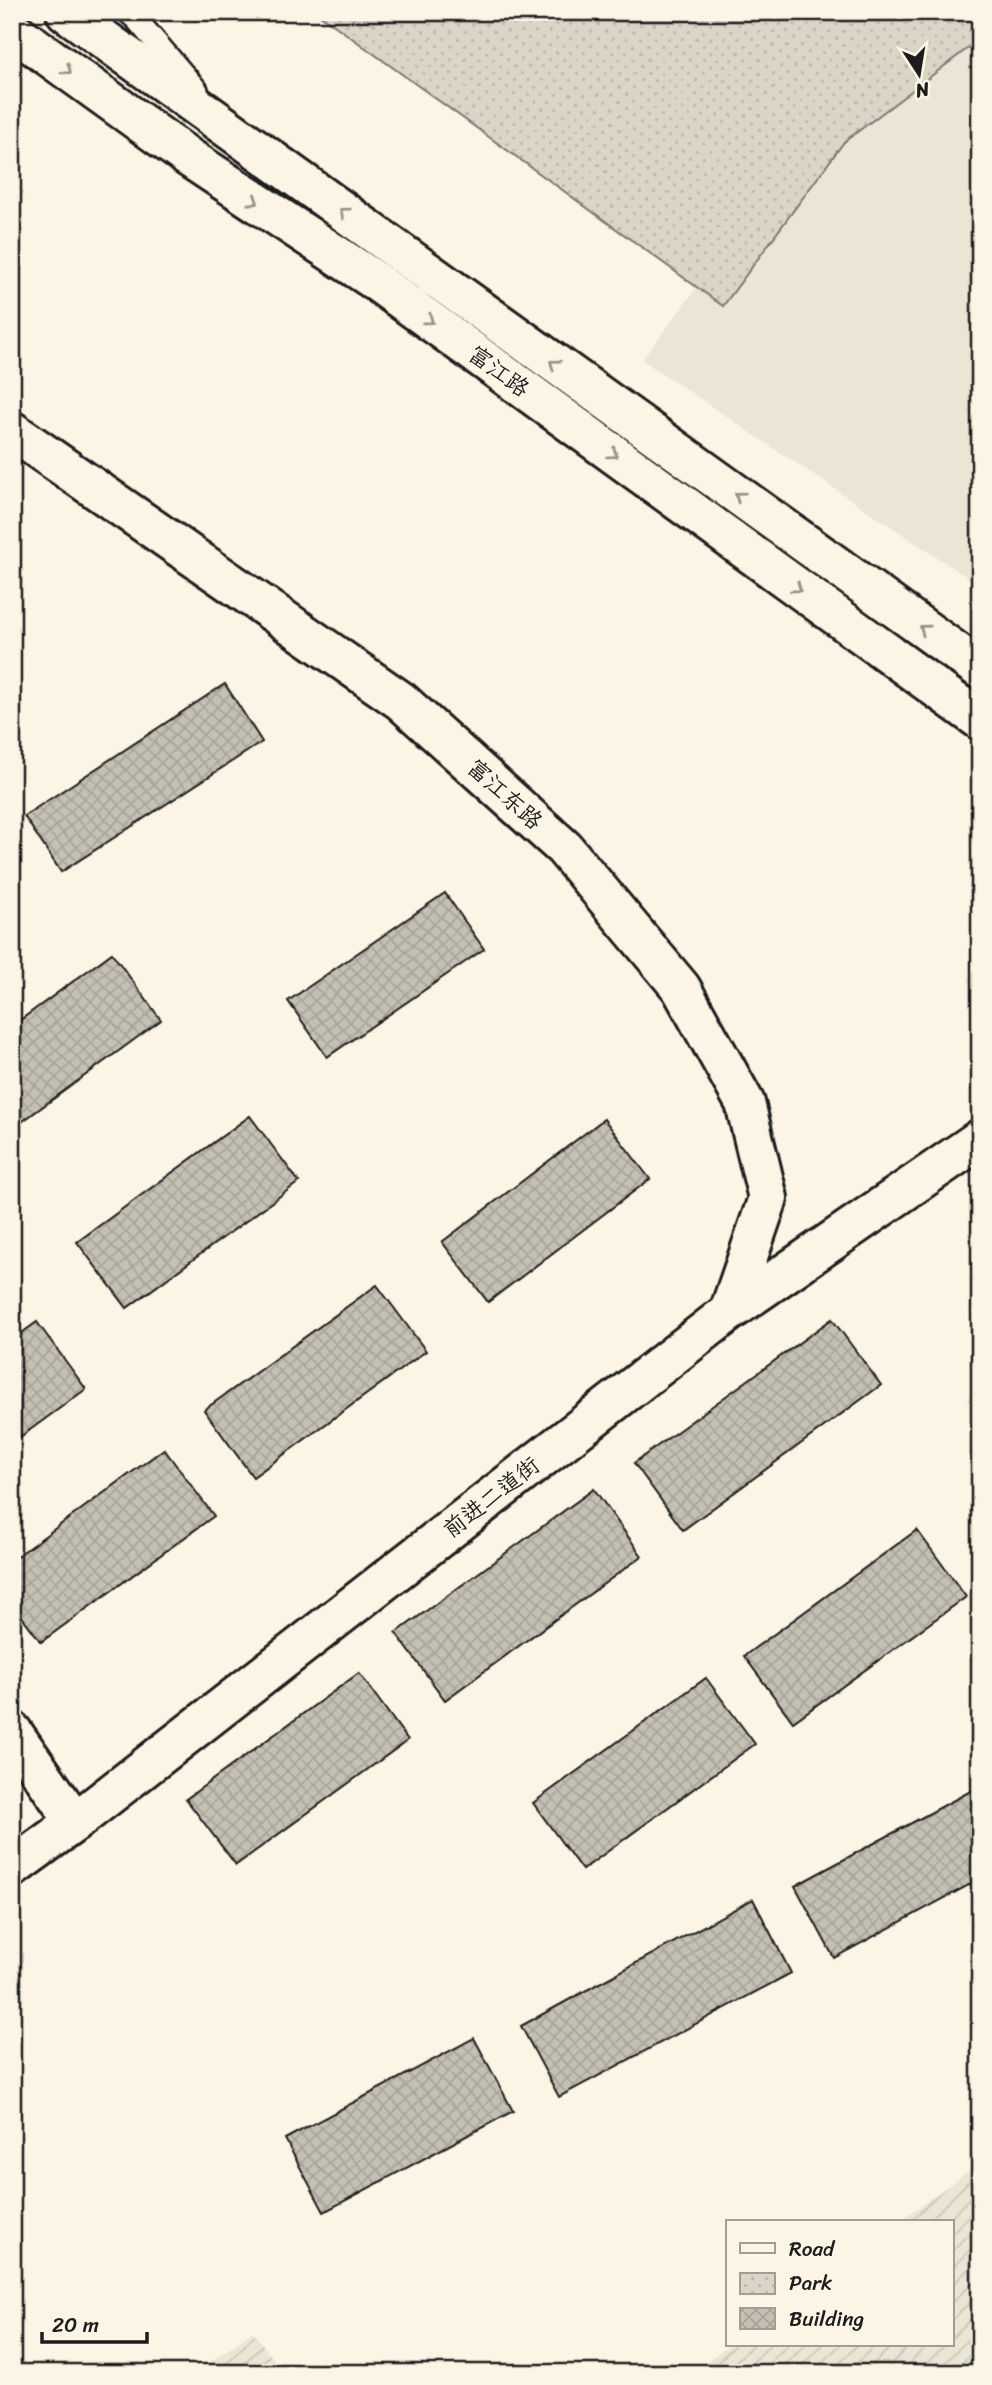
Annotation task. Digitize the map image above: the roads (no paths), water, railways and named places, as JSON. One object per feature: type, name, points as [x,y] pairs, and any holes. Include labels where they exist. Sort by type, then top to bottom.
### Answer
[{"type":"street","name":"富江路","points":[[66,12],[228,127],[387,266],[980,720]]},
{"type":"street","name":"富江路","points":[[12,30],[188,158],[387,266],[980,668]]},
{"type":"street","name":"富江东路","points":[[12,431],[401,701],[565,848],[681,988],[745,1103],[768,1198],[729,1312]]},
{"type":"street","name":"前进二道街","points":[[12,1868],[75,1822],[729,1312],[980,1139]]},
{"type":"street","points":[[12,1731],[75,1822]]},
{"type":"lane","points":[[128,12],[228,127]]}]
